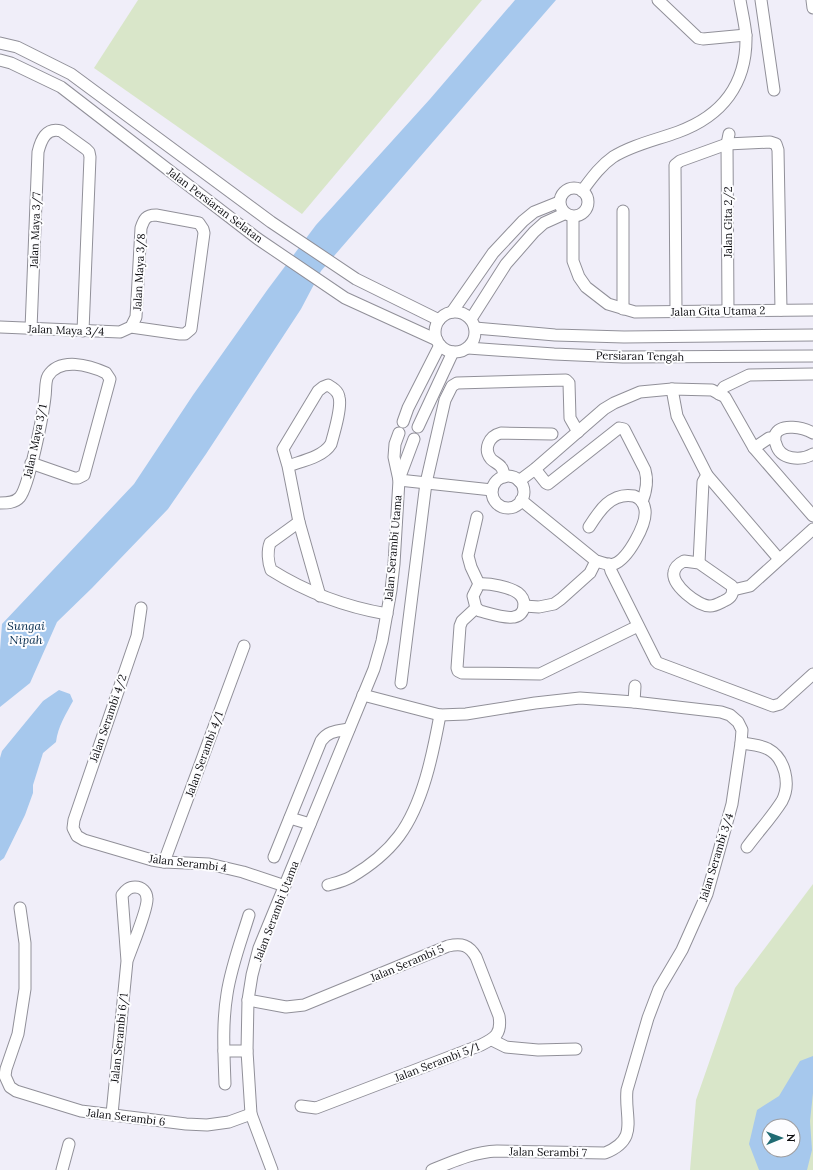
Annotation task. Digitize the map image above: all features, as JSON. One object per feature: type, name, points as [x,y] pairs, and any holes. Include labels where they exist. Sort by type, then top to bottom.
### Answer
[{"type":"street","points":[[658,0],[698,38],[703,39],[746,35]]},
{"type":"street","points":[[582,191],[601,167],[612,157],[630,148],[680,131],[702,121],[718,109],[730,96],[742,70],[745,58],[746,35],[740,0]]},
{"type":"street","points":[[761,0],[774,90]]},
{"type":"street","points":[[812,0],[813,8]]},
{"type":"street","name":"Jalan Persiaran Selatan","points":[[0,43],[17,47],[71,74],[271,222],[356,280],[439,320]]},
{"type":"street","name":"Jalan Persiaran Selatan","points":[[0,60],[11,63],[61,87],[258,238],[345,298],[438,342],[443,348],[453,352]]},
{"type":"street","name":"Jalan Maya 3/7","points":[[31,328],[38,152],[42,138],[46,134],[57,130],[61,131],[86,149],[89,152],[90,157],[83,331]]},
{"type":"street","points":[[676,311],[675,165],[680,161],[728,139],[770,142],[776,144],[778,147],[781,310]]},
{"type":"street","name":"Jalan Gita 2/2","points":[[728,139],[728,311]]},
{"type":"street","points":[[418,427],[453,352],[468,348],[474,339],[473,324],[506,264],[534,232],[544,223],[569,215],[582,214],[587,207],[587,198],[582,191],[578,189],[569,189],[562,194],[559,202],[562,211],[569,215]]},
{"type":"street","points":[[452,312],[493,253],[523,221],[534,212],[559,202]]},
{"type":"street","points":[[623,211],[623,309]]},
{"type":"street","name":"Jalan Maya 3/8","points":[[156,215],[195,221],[199,223],[203,229],[192,325],[188,332],[180,334],[131,327],[136,317],[141,228],[143,221],[146,217],[156,215]]},
{"type":"street","name":"Jalan Gita Utama 2","points":[[569,215],[573,261],[579,277],[586,287],[608,304],[635,312],[813,310]]},
{"type":"street","points":[[403,422],[438,342],[435,330],[439,320],[442,316],[452,312],[462,313],[473,324]]},
{"type":"street","name":"Persiaran Tengah","points":[[473,324],[556,335],[624,337],[813,335]]},
{"type":"street","name":"Jalan Maya 3/4","points":[[0,327],[120,332],[131,327]]},
{"type":"street","name":"Persiaran Tengah","points":[[468,348],[623,357],[813,356]]},
{"type":"street","name":"Jalan Maya 3/1","points":[[0,503],[14,502],[20,497],[25,488],[32,463],[45,398],[47,377],[54,370],[69,363],[106,373],[110,379],[84,475],[74,478],[32,463]]},
{"type":"street","points":[[719,394],[724,387],[749,375],[813,374]]},
{"type":"street","points":[[402,683],[426,483],[445,400],[452,386],[455,383],[566,380],[569,383],[570,418],[578,432]]},
{"type":"street","points":[[288,466],[316,456],[328,449],[331,444],[339,404],[339,396],[334,388],[328,386],[323,387],[318,391],[283,449],[288,466],[299,522],[320,596]]},
{"type":"street","points":[[672,389],[677,416],[707,475],[780,559]]},
{"type":"street","points":[[519,481],[604,409],[614,403],[640,392],[672,389],[712,390],[725,397],[754,448],[813,516]]},
{"type":"street","points":[[813,433],[807,430],[788,427],[778,432],[775,438],[776,447],[780,452],[789,457],[797,458],[813,454]]},
{"type":"street","points":[[535,469],[546,484],[548,484],[619,428],[622,428],[624,429],[645,470],[645,495],[642,502]]},
{"type":"street","name":"Jalan Serambi Utama","points":[[272,1170],[251,1114],[247,1051],[248,1000],[252,975],[259,948],[374,669],[382,641],[394,564],[399,480],[394,457],[395,444],[399,433]]},
{"type":"street","points":[[504,477],[501,467],[489,455],[488,445],[492,438],[501,433],[552,434]]},
{"type":"street","points":[[754,448],[769,438],[775,438]]},
{"type":"street","name":"Jalan Serambi Utama","points":[[399,480],[414,439]]},
{"type":"street","points":[[699,563],[703,482],[707,475]]},
{"type":"street","points":[[504,477],[514,478],[522,485],[523,490],[521,500],[514,507],[504,507],[495,502],[493,497],[492,490],[495,483],[504,477]]},
{"type":"street","points":[[399,480],[492,490]]},
{"type":"street","points":[[521,500],[596,561],[609,564],[616,564],[629,552],[645,517],[645,510],[642,502],[637,497],[628,495],[621,496],[607,503],[601,508],[589,527]]},
{"type":"street","points":[[477,516],[468,556],[471,567],[479,584]]},
{"type":"street","points":[[299,522],[270,543],[268,548],[269,565],[271,570],[320,596],[367,611],[387,614]]},
{"type":"street","points":[[733,590],[750,586],[813,529]]},
{"type":"street","points":[[524,606],[539,607],[554,604],[590,573],[596,561]]},
{"type":"street","points":[[684,561],[699,563],[732,586],[733,590],[732,596],[727,600],[712,607],[706,606],[688,597],[674,579],[674,572],[678,564],[684,561]]},
{"type":"street","points":[[609,564],[638,626],[658,663],[773,706],[780,704],[813,674]]},
{"type":"street","points":[[479,584],[489,584],[512,590],[520,595],[524,606],[522,612],[513,617],[480,611],[476,608],[473,596],[479,584]]},
{"type":"street","name":"Jalan Serambi 4/2","points":[[74,828],[76,811],[137,636],[142,608]]},
{"type":"street","points":[[476,608],[462,621],[460,626],[457,668],[458,671],[462,673],[540,674],[638,626]]},
{"type":"street","name":"Jalan Serambi 4/1","points":[[164,862],[244,646]]},
{"type":"street","points":[[634,702],[635,686]]},
{"type":"street","name":"Jalan Serambi 3/4","points":[[363,694],[440,715],[466,714],[535,703],[580,698],[634,702],[721,712],[730,715],[738,722],[742,730],[742,743],[732,804],[707,894],[682,950],[659,989],[648,1018],[627,1090],[626,1102]]},
{"type":"street","points":[[328,885],[349,878],[361,870],[385,852],[400,835],[418,799],[433,753],[440,715]]},
{"type":"street","name":"Jalan Serambi Utama","points":[[274,857],[321,741],[325,735],[331,732],[349,729]]},
{"type":"street","points":[[742,743],[761,746],[770,750],[777,757],[786,777],[786,789],[782,800],[747,847]]},
{"type":"street","points":[[290,818],[310,824]]},
{"type":"street","name":"Jalan Serambi 4","points":[[74,828],[77,836],[84,840],[164,862],[209,864],[242,872],[285,886]]},
{"type":"street","name":"Jalan Serambi 6/1","points":[[112,1114],[127,962],[122,894],[130,888],[137,887],[146,893],[147,903],[127,962]]},
{"type":"street","name":"Jalan Serambi 6","points":[[20,908],[25,943],[25,989],[18,1034],[6,1069],[5,1076],[10,1087],[16,1091],[73,1109],[96,1114],[112,1114],[186,1124],[229,1122],[251,1114]]},
{"type":"street","name":"Jalan Serambi Utama","points":[[225,1084],[224,1051],[226,995],[230,976],[249,914]]},
{"type":"street","points":[[240,943],[259,948]]},
{"type":"street","name":"Jalan Serambi 5","points":[[248,1000],[286,1007],[304,1005],[448,946],[457,944],[466,945],[472,950],[476,957],[498,1016],[500,1025],[498,1033],[492,1040]]},
{"type":"street","name":"Jalan Serambi 5/1","points":[[301,1106],[316,1108],[492,1040],[506,1047],[538,1050],[576,1049]]},
{"type":"street","points":[[224,1051],[247,1051]]},
{"type":"street","name":"Jalan Serambi 7","points":[[432,1170],[469,1155],[482,1152],[605,1153],[622,1143],[626,1135],[628,1125],[626,1102]]},
{"type":"street","points":[[62,1170],[69,1144]]},
{"type":"green space","points":[[138,0],[482,0],[302,214],[94,68]]},
{"type":"green space","points":[[813,884],[813,1170],[690,1170],[696,1100],[735,988]]},
{"type":"water","name":"Sungai Nipah","points":[[515,0],[556,0],[321,271],[301,309],[168,509],[57,622],[30,683],[0,707],[0,650],[2,624],[134,484],[193,395],[268,289],[316,225],[430,99]]},
{"type":"water","points":[[59,690],[70,694],[73,701],[60,725],[56,742],[43,753],[33,785],[33,793],[25,815],[4,858],[0,861],[0,758],[2,751],[43,701]]},
{"type":"water","points":[[813,1056],[813,1093],[810,1121],[812,1150],[807,1170],[759,1170],[749,1144],[757,1110],[779,1096],[800,1061]]}]
